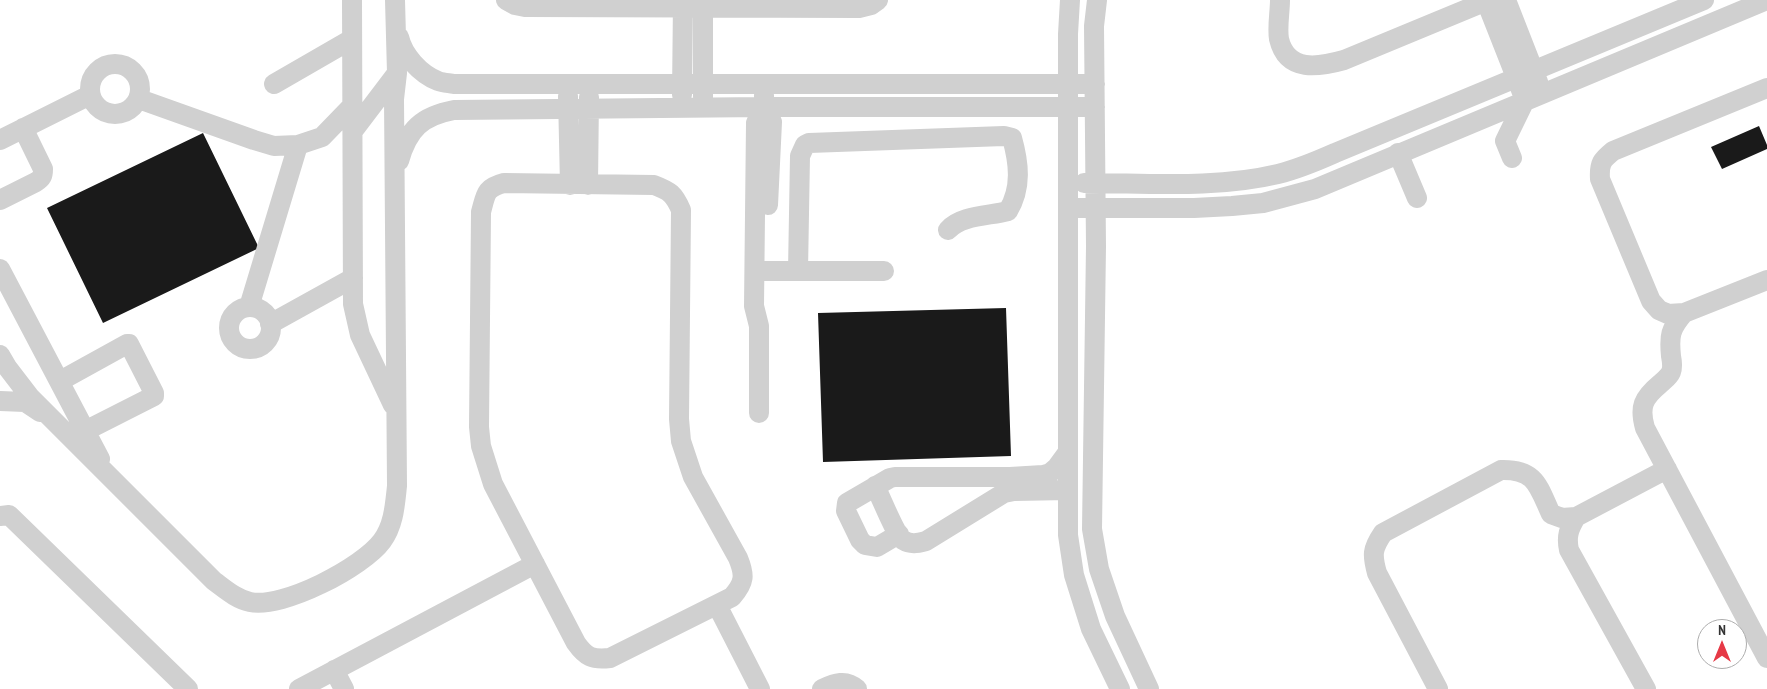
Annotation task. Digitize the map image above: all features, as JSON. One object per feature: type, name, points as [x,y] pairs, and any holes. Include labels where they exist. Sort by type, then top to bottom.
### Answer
[{"type":"street","points":[[352,0],[353,304],[360,335],[396,412]]},
{"type":"street","points":[[506,0],[514,5],[525,7],[693,4],[859,8],[871,5],[878,0]]},
{"type":"street","points":[[1070,0],[1068,34],[1068,535],[1074,574],[1090,629],[1120,689]]},
{"type":"street","points":[[1097,0],[1094,26],[1096,208],[1092,529],[1098,570],[1115,616],[1149,689]]},
{"type":"street","points":[[1280,0],[1279,38],[1283,50],[1289,58],[1298,64],[1310,66],[1325,66],[1344,60],[1494,0],[1534,97]]},
{"type":"street","points":[[1068,183],[1196,183],[1259,178],[1280,174],[1319,160],[1704,0]]},
{"type":"street","points":[[1068,208],[1194,208],[1263,203],[1314,189],[1767,0]]},
{"type":"street","points":[[682,109],[682,84],[693,4]]},
{"type":"street","points":[[693,4],[703,84],[703,109]]},
{"type":"street","points":[[395,8],[400,45],[408,57],[426,74],[438,82],[454,84],[1094,84]]},
{"type":"street","points":[[0,355],[7,368],[30,397],[214,581],[232,595],[250,602],[290,598],[361,562],[373,552],[383,540],[390,527],[397,486],[394,99],[397,72],[395,8]]},
{"type":"street","points":[[274,84],[352,39]]},
{"type":"street","points":[[110,64],[125,65],[138,76],[141,91],[139,98],[135,106],[129,111],[113,114],[106,113],[99,108],[90,95],[90,87],[96,72],[110,64]]},
{"type":"street","points":[[353,131],[397,72]]},
{"type":"street","points":[[568,84],[568,109],[579,185]]},
{"type":"street","points":[[579,185],[589,109],[589,84]]},
{"type":"street","points":[[760,413],[759,326],[754,306],[760,271],[756,123],[764,107],[764,84]]},
{"type":"street","points":[[1767,88],[1613,151],[1603,160],[1599,169],[1600,179],[1651,301],[1659,310],[1668,314],[1684,313],[1767,280]]},
{"type":"street","points":[[0,140],[90,95]]},
{"type":"street","points":[[1512,158],[1505,141],[1534,97]]},
{"type":"street","points":[[139,98],[274,146],[298,145],[322,137],[353,105]]},
{"type":"street","points":[[395,175],[403,146],[410,134],[426,118],[438,113],[454,110],[764,107],[1095,107]]},
{"type":"street","points":[[0,200],[41,179],[43,174],[43,169],[23,128]]},
{"type":"street","points":[[798,272],[800,156],[805,145],[809,143],[986,137],[1012,138],[1018,179],[1016,194],[1008,211],[962,219],[953,224],[948,230]]},
{"type":"street","points":[[249,307],[298,145]]},
{"type":"street","points":[[1398,153],[1417,198]]},
{"type":"street","points":[[504,183],[579,185],[654,185],[668,190],[676,199],[681,210],[679,419],[681,441],[693,478],[738,558],[743,571],[743,581],[740,589],[732,597],[620,654],[601,659],[592,658],[584,653],[576,643],[493,484],[481,446],[479,427],[481,212],[485,196],[492,186],[504,183]]},
{"type":"street","points":[[0,269],[109,476]]},
{"type":"street","points":[[760,271],[884,271]]},
{"type":"street","points":[[270,324],[353,278]]},
{"type":"street","points":[[256,308],[263,312],[270,324],[268,338],[257,348],[243,348],[231,339],[229,325],[236,312],[242,309],[256,308]]},
{"type":"street","points":[[1684,313],[1674,325],[1671,336],[1671,372],[1646,398],[1642,406],[1641,415],[1645,428],[1767,658]]},
{"type":"street","points":[[60,381],[129,344],[154,392],[154,396],[85,431]]},
{"type":"street","points":[[0,401],[25,402],[59,426]]},
{"type":"street","points":[[899,534],[877,547],[865,545],[860,540],[845,506],[875,486],[895,477],[1043,475],[1057,467],[1068,452]]},
{"type":"street","points":[[1438,689],[1377,574],[1373,558],[1374,546],[1382,533],[1501,470],[1516,470],[1535,480],[1551,514],[1562,518],[1576,517],[1667,469]]},
{"type":"street","points":[[992,477],[996,497]]},
{"type":"street","points":[[875,486],[899,534],[904,541],[911,544],[926,541],[996,497],[1014,491],[1068,490]]},
{"type":"street","points":[[0,516],[9,515],[188,689]]},
{"type":"street","points":[[1576,517],[1568,530],[1568,550],[1646,689]]},
{"type":"street","points":[[299,689],[535,564]]},
{"type":"street","points":[[717,605],[760,689]]},
{"type":"street","points":[[334,670],[344,689]]},
{"type":"street","points":[[822,689],[844,682],[853,685],[857,689]]},
{"type":"building","points":[[1759,126],[1767,149],[1722,169],[1711,147]]},
{"type":"building","points":[[203,133],[259,248],[103,323],[47,208]]},
{"type":"building","points":[[1006,308],[1011,456],[823,462],[818,313]]}]
